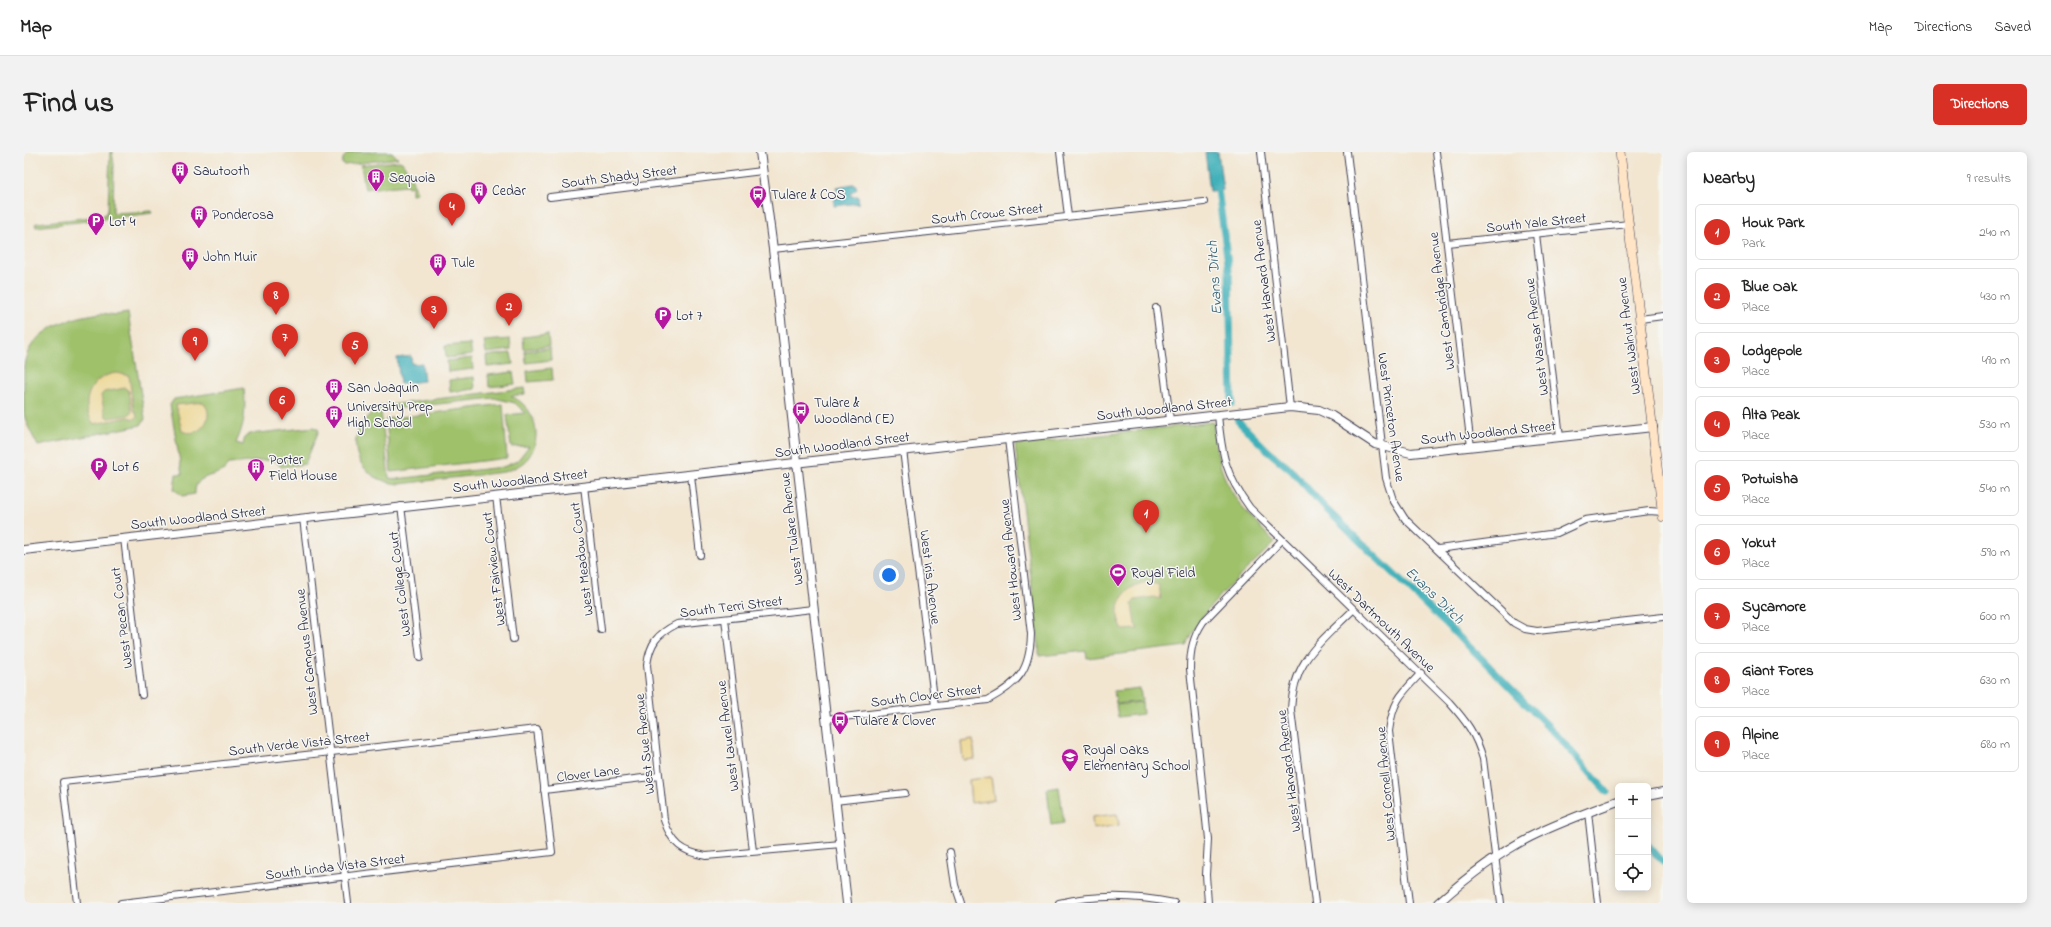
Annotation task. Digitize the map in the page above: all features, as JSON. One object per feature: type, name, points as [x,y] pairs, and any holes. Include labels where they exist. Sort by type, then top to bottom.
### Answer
[{"type":"main road","name":"West Walnut Avenue","points":[[1620,152],[1663,513]]},
{"type":"street","name":"West Tulare Avenue","points":[[760,152],[773,249],[847,903]]},
{"type":"street","points":[[1060,152],[1068,216]]},
{"type":"street","name":"West Harvard Avenue","points":[[1260,152],[1290,407]]},
{"type":"street","name":"West Princeton Avenue","points":[[1347,152],[1386,478],[1393,500],[1405,518],[1514,623],[1525,630],[1537,631],[1663,617]]},
{"type":"street","name":"West Cambridge Avenue","points":[[1436,152],[1471,447]]},
{"type":"street","name":"South Shady Street","points":[[550,196],[762,172]]},
{"type":"street","name":"South Crowe Street","points":[[773,249],[1204,202]]},
{"type":"street","name":"South Yale Street","points":[[1447,243],[1629,224]]},
{"type":"street","name":"West Vassar Avenue","points":[[1536,234],[1560,438]]},
{"type":"street","points":[[1156,308],[1170,420]]},
{"type":"street","points":[[1640,318],[1663,316]]},
{"type":"street","name":"South Woodland Street","points":[[24,550],[402,506],[691,475],[1290,407],[1319,410],[1332,416],[1368,441],[1382,447],[1411,453],[1653,427]]},
{"type":"street","name":"West Dartmouth Avenue","points":[[1218,415],[1222,452],[1230,477],[1250,508],[1352,610],[1421,673],[1463,717],[1478,740],[1483,759],[1496,859]]},
{"type":"street","name":"West Howard Avenue","points":[[1008,438],[1031,634],[1030,651],[1020,676]]},
{"type":"street","name":"West Iris Avenue","points":[[903,450],[935,706]]},
{"type":"street","points":[[691,475],[700,555]]},
{"type":"street","name":"West Meadow Court","points":[[584,486],[601,630]]},
{"type":"street","name":"West Fairview Court","points":[[496,496],[513,639]]},
{"type":"street","name":"West College Court","points":[[402,506],[420,658]]},
{"type":"street","points":[[1438,549],[1557,533],[1585,520],[1649,512],[1663,513]]},
{"type":"street","name":"West Campus Avenue","points":[[303,518],[329,752],[348,903]]},
{"type":"street","name":"West Pecan Court","points":[[124,538],[142,695]]},
{"type":"street","points":[[1208,903],[1206,875],[1208,839],[1190,669],[1190,652],[1195,634],[1203,622],[1282,540]]},
{"type":"street","name":"South Terri Street","points":[[657,638],[663,631],[677,624],[813,609]]},
{"type":"street","name":"West Harvard Avenue","points":[[1316,903],[1291,710],[1292,691],[1298,673],[1306,657],[1352,610]]},
{"type":"street","name":"West Laurel Avenue","points":[[725,619],[753,851]]},
{"type":"street","name":"West Sue Avenue","points":[[657,638],[649,650],[647,665],[664,820],[668,832],[678,846],[691,854],[706,856],[753,851]]},
{"type":"street","name":"West Cornell Avenue","points":[[1409,903],[1389,731],[1392,713],[1399,696],[1421,673]]},
{"type":"street","name":"South Clover Street","points":[[826,719],[988,700],[1007,690],[1020,676]]},
{"type":"street","name":"South Verde Vista Street","points":[[77,903],[63,782],[537,728],[544,790]]},
{"type":"street","name":"Clover Lane","points":[[544,790],[659,776]]},
{"type":"street","name":"South Linda Vista Street","points":[[121,903],[552,852],[544,790]]},
{"type":"street","points":[[1651,794],[1663,792]]},
{"type":"street","points":[[835,801],[905,793]]},
{"type":"street","points":[[1438,903],[1496,859],[1528,838],[1588,812],[1615,803]]},
{"type":"street","points":[[1588,812],[1598,903]]},
{"type":"street","points":[[753,851],[841,844]]},
{"type":"street","points":[[950,852],[955,885],[961,903]]},
{"type":"street","points":[[1496,859],[1501,903]]},
{"type":"street","points":[[1059,903],[1096,896],[1112,895],[1155,899],[1174,903]]},
{"type":"street","points":[[1111,903],[1112,895]]},
{"type":"green space","points":[[110,152],[112,152],[114,165],[113,213],[152,211],[153,213],[36,227],[35,224],[37,223],[101,216],[106,214],[108,210]]},
{"type":"green space","points":[[350,152],[392,152],[398,158],[345,165],[342,164],[343,158]]},
{"type":"green space","points":[[399,161],[402,162],[410,174],[417,193],[412,194],[412,186],[408,187],[407,185],[365,189],[361,165]]},
{"type":"green space","points":[[102,313],[115,315],[128,313],[145,419],[141,425],[38,446],[28,425],[24,412],[24,366],[28,353],[34,342],[53,327],[77,318]]},
{"type":"green space","points":[[548,334],[549,346],[524,349],[523,337]]},
{"type":"green space","points":[[510,339],[511,350],[486,353],[484,341]]},
{"type":"green space","points":[[470,344],[472,355],[446,358],[445,346]]},
{"type":"green space","points":[[550,348],[551,360],[526,363],[525,351]]},
{"type":"green space","points":[[511,353],[513,364],[487,367],[486,356]]},
{"type":"green space","points":[[472,358],[473,369],[448,372],[447,361]]},
{"type":"green space","points":[[552,368],[553,380],[528,382],[527,371]]},
{"type":"green space","points":[[513,372],[515,384],[489,387],[488,375]]},
{"type":"green space","points":[[474,377],[475,389],[450,392],[449,380]]},
{"type":"green space","points":[[244,388],[244,416],[236,443],[243,445],[245,437],[250,434],[314,427],[319,430],[305,464],[281,467],[276,461],[269,460],[229,464],[223,471],[200,480],[195,488],[195,494],[182,496],[174,489],[176,474],[182,474],[170,405],[174,399]]},
{"type":"green space","points":[[524,388],[525,394],[511,396],[526,407],[531,415],[536,432],[533,449],[523,463],[504,472],[400,484],[384,481],[371,474],[362,464],[357,453],[356,440],[360,428],[368,416],[381,406]],"holes":[[[494,398],[515,403],[525,413],[507,415],[511,447],[529,446],[517,461],[503,467],[396,479],[389,478],[381,412],[391,409]]]},
{"type":"green space","points":[[503,404],[507,458],[391,472],[386,419]]},
{"type":"green space","points":[[1213,422],[1215,442],[1219,459],[1230,489],[1238,502],[1249,515],[1275,542],[1224,591],[1200,619],[1186,646],[1087,658],[1086,651],[1039,656],[1039,645],[1015,445]]},
{"type":"green space","points":[[1140,688],[1142,701],[1116,704],[1114,691]]},
{"type":"green space","points":[[1142,702],[1143,714],[1118,717],[1116,705]]},
{"type":"green space","points":[[1059,787],[1064,823],[1051,825],[1047,789]]},
{"type":"sand","points":[[117,373],[129,376],[134,411],[136,412],[137,417],[134,419],[129,417],[94,424],[89,416],[87,399],[90,391],[94,384],[108,375]],"holes":[[[125,388],[129,391],[132,411],[129,415],[109,418],[105,416],[101,395],[104,392]]]},
{"type":"sand","points":[[203,402],[207,408],[208,414],[204,425],[194,432],[188,433],[182,431],[176,405]]},
{"type":"sand","points":[[1148,582],[1159,585],[1161,599],[1154,597],[1135,600],[1132,604],[1135,624],[1138,629],[1123,630],[1119,622],[1118,614],[1121,599],[1132,588],[1139,584]]},
{"type":"sand","points":[[973,740],[975,759],[963,760],[961,742]]},
{"type":"sand","points":[[991,777],[994,800],[971,803],[969,780]]},
{"type":"sand","points":[[1117,814],[1119,825],[1093,829],[1092,817]]},
{"type":"water","points":[[1205,152],[1218,152],[1223,190],[1210,191]]},
{"type":"water","points":[[855,184],[857,188],[851,193],[850,196],[858,196],[859,203],[834,206],[834,198],[845,197],[842,193],[838,192],[837,187]]},
{"type":"water","points":[[411,356],[412,364],[422,363],[424,381],[400,384],[397,358]]},
{"type":"waterway","name":"Evans Ditch","points":[[1217,182],[1229,271],[1232,403]]},
{"type":"waterway","name":"Evans Ditch","points":[[1238,421],[1268,451],[1291,470],[1326,509],[1480,657],[1555,733],[1607,792]]},
{"type":"waterway","name":"Evans Ditch","points":[[1651,848],[1663,862]]},
{"type":"place","name":"Sawtooth","points":[[180,185]]},
{"type":"place","name":"Sequoia","points":[[376,192]]},
{"type":"place","name":"Cedar","points":[[479,205]]},
{"type":"place","name":"Tulare & COS","points":[[758,209]]},
{"type":"place","name":"Alta Peak","points":[[452,226]]},
{"type":"place","name":"Ponderosa","points":[[199,229]]},
{"type":"place","name":"Lot 4","points":[[96,236]]},
{"type":"place","name":"John Muir","points":[[190,271]]},
{"type":"place","name":"Tule","points":[[438,277]]},
{"type":"place","name":"Giant Fores","points":[[276,315]]},
{"type":"place","name":"Blue Oak","points":[[509,326]]},
{"type":"place","name":"Lodgepole","points":[[434,329]]},
{"type":"place","name":"Lot 7","points":[[663,330]]},
{"type":"place","name":"Sycamore","points":[[285,357]]},
{"type":"place","name":"Alpine","points":[[195,361]]},
{"type":"place","name":"Potwisha","points":[[355,365]]},
{"type":"place","name":"San Joaquin","points":[[334,402]]},
{"type":"place","name":"Yokut","points":[[282,420]]},
{"type":"place","name":"Tulare & Woodland (E)","points":[[801,425]]},
{"type":"place","name":"University Prep High School","points":[[334,429]]},
{"type":"place","name":"Lot 6","points":[[99,481]]},
{"type":"place","name":"Porter Field House","points":[[256,482]]},
{"type":"place","name":"Houk Park","points":[[1146,533]]},
{"type":"place","name":"Royal Field","points":[[1118,587]]},
{"type":"place","name":"Tulare & Clover","points":[[840,735]]},
{"type":"place","name":"Royal Oaks Elementary School","points":[[1070,772]]}]
